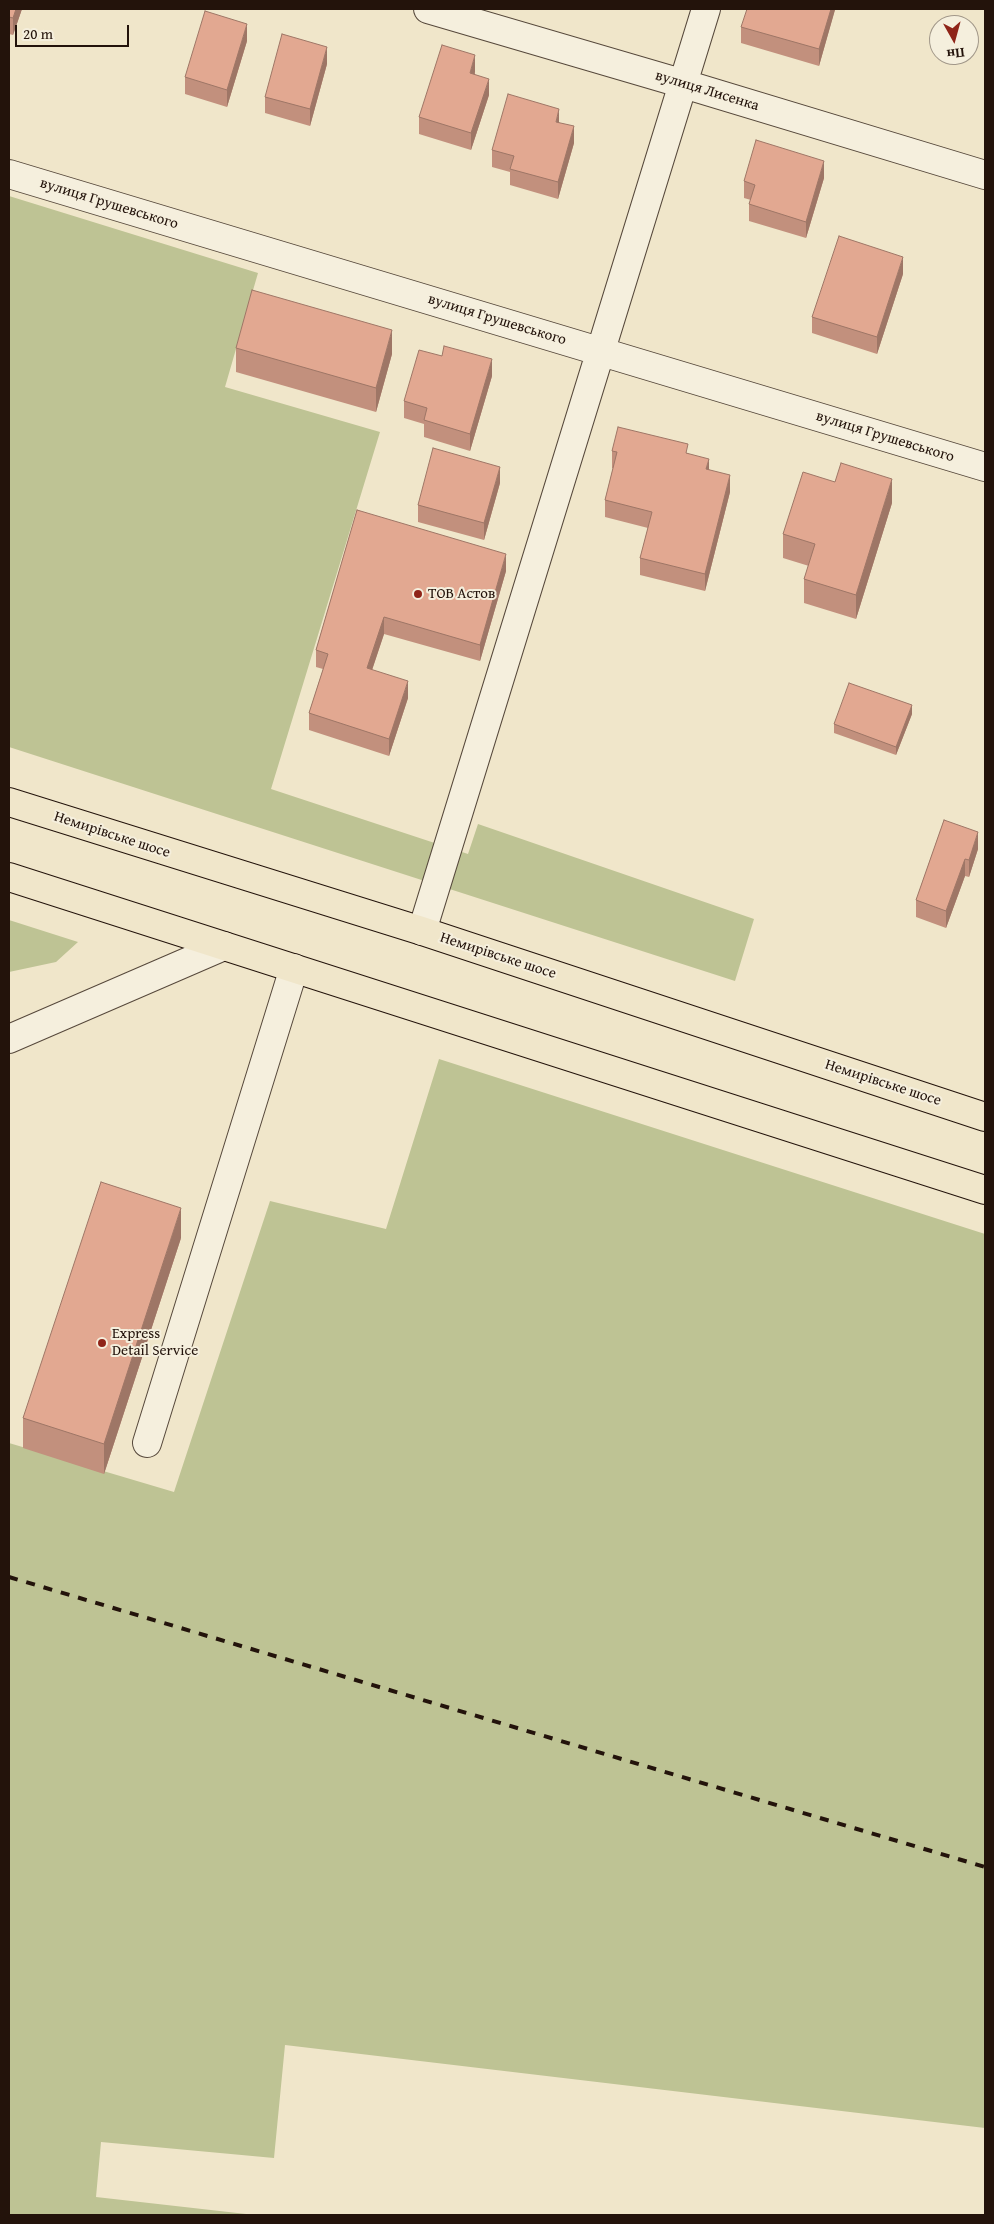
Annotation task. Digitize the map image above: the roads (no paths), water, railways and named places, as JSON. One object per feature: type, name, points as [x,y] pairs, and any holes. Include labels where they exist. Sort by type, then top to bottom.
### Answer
[{"type":"main road","name":"Немирівське шосе","points":[[9,802],[422,931],[985,1117]]},
{"type":"main road","points":[[9,877],[985,1190]]},
{"type":"street","name":"вулиця Лисенка","points":[[428,9],[985,175]]},
{"type":"street","points":[[422,931],[706,9]]},
{"type":"street","name":"вулиця Грушевського","points":[[9,174],[985,467]]},
{"type":"street","points":[[9,1039],[224,946]]},
{"type":"street","points":[[147,1443],[294,968]]},
{"type":"railway","points":[[9,1577],[985,1867]]},
{"type":"place","name":"ТОВ Астов","points":[[418,594]]},
{"type":"place","name":"Express Detail Service","points":[[102,1343]]}]
